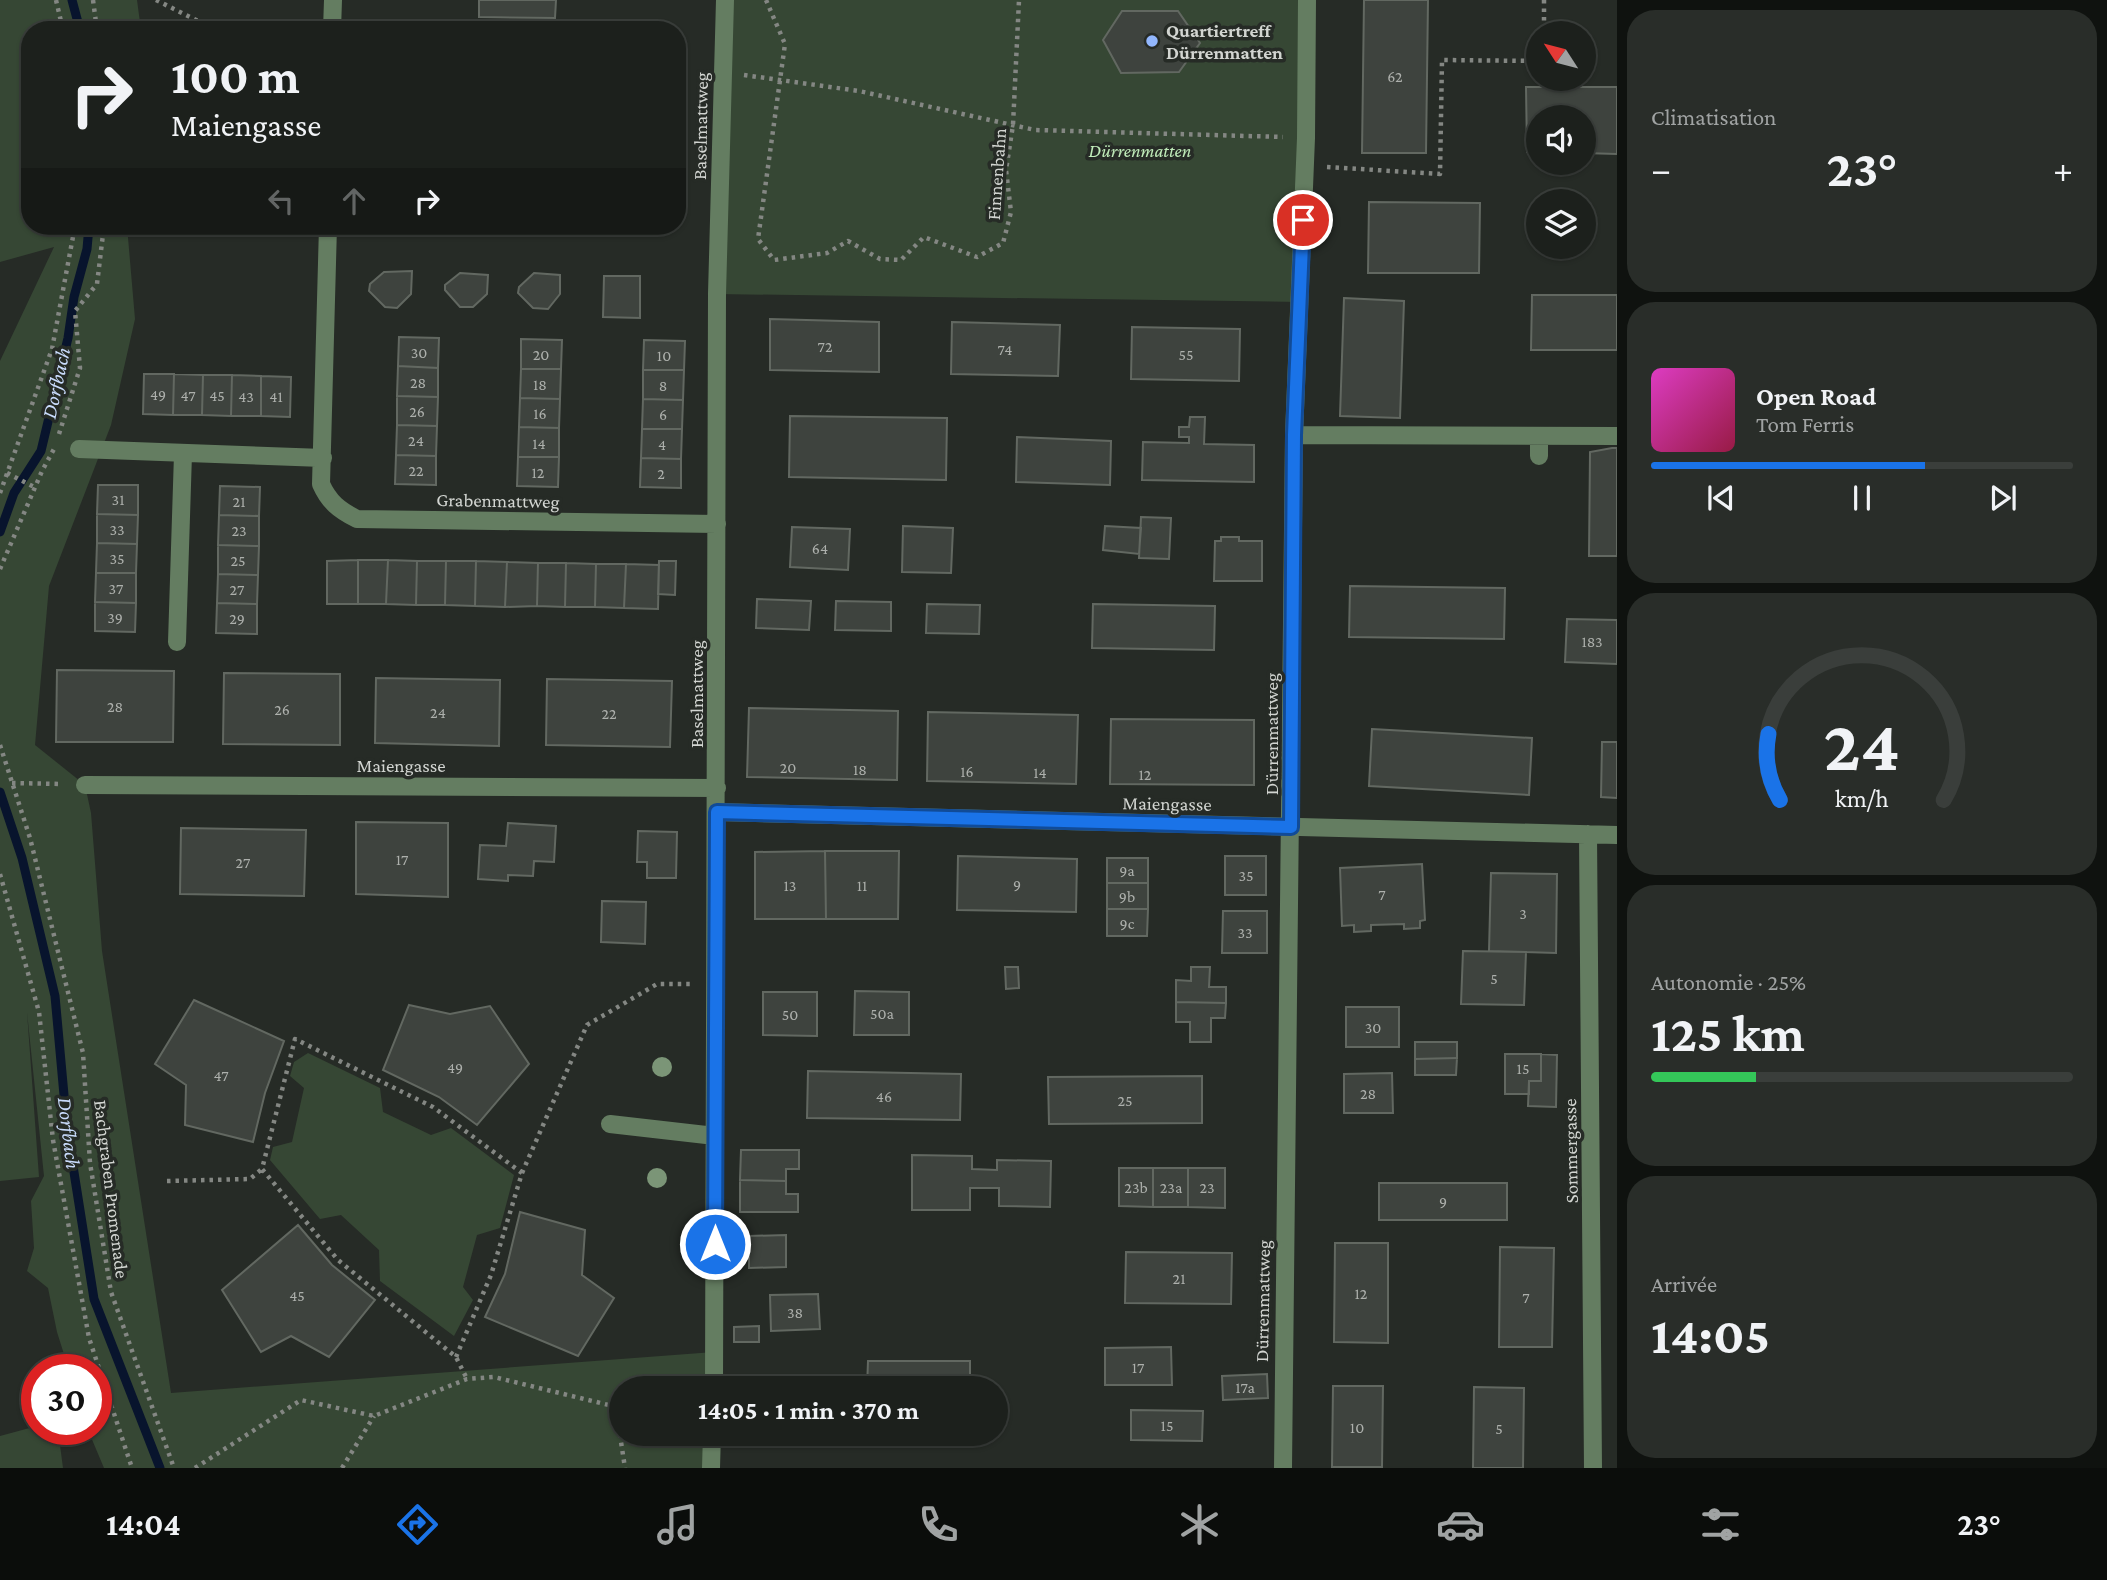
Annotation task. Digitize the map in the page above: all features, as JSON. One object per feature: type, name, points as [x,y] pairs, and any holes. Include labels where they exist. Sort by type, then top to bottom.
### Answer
[{"type":"street","points":[[332,21],[333,0]]},
{"type":"street","name":"Baselmattweg","points":[[713,1376],[717,294],[724,0]]},
{"type":"street","name":"Dürrenmattweg","points":[[1283,1468],[1294,435],[1306,138],[1307,0]]},
{"type":"street","name":"Grabenmattweg","points":[[328,235],[321,484],[328,500],[341,512],[356,519],[717,524]]},
{"type":"street","points":[[1294,435],[1376,441],[1617,436]]},
{"type":"street","points":[[1539,436],[1539,456]]},
{"type":"street","points":[[79,449],[323,458]]},
{"type":"street","points":[[177,642],[183,454]]},
{"type":"street","name":"Maiengasse","points":[[85,785],[717,788]]},
{"type":"street","name":"Maiengasse","points":[[717,812],[1617,835]]},
{"type":"street","name":"Sommergasse","points":[[1588,834],[1593,1468]]},
{"type":"street","points":[[610,1124],[715,1136]]},
{"type":"street","points":[[711,1468],[712,1446]]},
{"type":"path","points":[[56,0],[61,21]]},
{"type":"path","points":[[93,0],[96,21]]},
{"type":"path","points":[[156,0],[198,21]]},
{"type":"path","name":"Finnenbahn","points":[[766,0],[785,44],[758,239],[774,260],[827,253],[848,241],[880,259],[901,260],[923,237],[978,257],[1003,243],[1011,212],[1006,170],[1013,125],[1019,0]]},
{"type":"path","points":[[1544,0],[1544,21]]},
{"type":"path","points":[[1305,165],[1440,174],[1442,60],[1526,61]]},
{"type":"path","points":[[723,72],[859,91],[1035,130],[1306,138]]},
{"type":"path","points":[[0,494],[52,349],[73,235]]},
{"type":"path","points":[[0,569],[42,471],[56,447],[80,368],[75,311],[97,285],[103,235]]},
{"type":"path","points":[[6,473],[36,488]]},
{"type":"path","name":"Bachgraben Promenade","points":[[0,745],[30,838],[83,1053],[90,1163],[111,1292],[174,1468]]},
{"type":"path","points":[[12,783],[85,785]]},
{"type":"path","points":[[0,874],[39,1012],[53,1140],[89,1338],[132,1468]]},
{"type":"path","points":[[456,1357],[491,1275],[522,1173],[587,1025],[657,984],[716,985]]},
{"type":"path","points":[[167,1181],[250,1179],[262,1169],[295,1039],[433,1107],[522,1173]]},
{"type":"path","points":[[262,1169],[338,1260],[456,1357],[467,1378]]},
{"type":"path","points":[[195,1468],[301,1400],[374,1416],[467,1378],[494,1377],[609,1406]]},
{"type":"path","points":[[342,1468],[374,1416]]},
{"type":"path","points":[[623,1446],[625,1468]]},
{"type":"green space","points":[[0,0],[137,0],[140,21],[21,21],[21,235],[128,235],[135,319],[111,425],[49,586],[35,745],[85,785],[91,813],[102,951],[171,1393],[714,1352],[714,1376],[609,1376],[609,1446],[712,1446],[711,1468],[104,1468],[94,1445],[112,1445],[112,1354],[64,1354],[48,1288],[27,1271],[34,1248],[31,1201],[44,1176],[27,1012],[39,1177],[0,1181],[0,361],[54,247],[0,262]]},
{"type":"green space","name":"Dürrenmatten","points":[[725,0],[1307,0],[1300,302],[717,294]]},
{"type":"green space","points":[[308,1053],[380,1088],[383,1112],[431,1135],[451,1128],[514,1175],[500,1228],[477,1235],[463,1287],[473,1300],[454,1336],[380,1281],[379,1250],[341,1215],[320,1219],[270,1160],[273,1147],[292,1142],[304,1088],[290,1076],[294,1062]]},
{"type":"green space","points":[[21,1430],[21,1445],[60,1445],[63,1468],[0,1468],[0,1436]]},
{"type":"building","points":[[479,0],[556,0],[555,18],[479,17]]},
{"type":"building","points":[[1364,0],[1428,0],[1426,153],[1362,153]]},
{"type":"building","name":"Quartiertreff Dürrenmatten","points":[[1122,11],[1178,11],[1200,43],[1179,72],[1121,73],[1103,40]]},
{"type":"building","points":[[1596,87],[1617,87],[1617,154],[1596,153],[1596,105],[1526,105],[1526,91],[1596,91]]},
{"type":"building","points":[[1369,202],[1480,203],[1479,273],[1368,273]]},
{"type":"building","points":[[412,271],[411,294],[397,308],[385,307],[369,291],[370,284],[384,272]]},
{"type":"building","points":[[460,273],[488,275],[487,294],[473,307],[460,307],[445,290],[445,285]]},
{"type":"building","points":[[534,273],[560,275],[560,294],[548,309],[533,308],[518,293],[519,287]]},
{"type":"building","points":[[604,276],[640,276],[640,318],[603,317]]},
{"type":"building","points":[[1532,295],[1617,295],[1617,350],[1531,350]]},
{"type":"building","points":[[1344,298],[1404,301],[1400,418],[1340,416]]},
{"type":"building","points":[[770,319],[879,322],[879,372],[770,370]]},
{"type":"building","points":[[952,322],[1060,325],[1058,376],[951,374]]},
{"type":"building","points":[[1132,327],[1240,329],[1239,381],[1131,379]]},
{"type":"building","points":[[399,337],[439,338],[438,368],[398,366]]},
{"type":"building","points":[[521,339],[562,340],[561,369],[521,369]]},
{"type":"building","points":[[644,340],[685,341],[684,370],[643,370]]},
{"type":"building","points":[[398,366],[438,368],[438,397],[397,396]]},
{"type":"building","points":[[521,369],[561,369],[560,399],[520,398]]},
{"type":"building","points":[[643,370],[684,370],[683,400],[643,399]]},
{"type":"building","points":[[144,374],[174,374],[173,415],[143,414]]},
{"type":"building","points":[[174,374],[203,375],[202,415],[173,415]]},
{"type":"building","points":[[203,375],[232,375],[231,416],[202,415]]},
{"type":"building","points":[[232,375],[261,376],[261,416],[231,416]]},
{"type":"building","points":[[261,376],[291,377],[290,417],[261,416]]},
{"type":"building","points":[[397,396],[438,397],[437,426],[397,425]]},
{"type":"building","points":[[520,398],[560,399],[559,428],[519,427]]},
{"type":"building","points":[[643,399],[683,400],[682,429],[642,429]]},
{"type":"building","points":[[790,416],[947,418],[946,480],[789,477]]},
{"type":"building","points":[[1190,417],[1205,417],[1204,444],[1254,445],[1254,482],[1142,480],[1143,442],[1189,443],[1189,437],[1179,437],[1179,427],[1189,427]]},
{"type":"building","points":[[397,425],[437,426],[436,456],[396,455]]},
{"type":"building","points":[[519,427],[559,428],[559,457],[518,457]]},
{"type":"building","points":[[642,429],[682,429],[681,459],[641,458]]},
{"type":"building","points":[[1017,437],[1111,441],[1110,485],[1016,482]]},
{"type":"building","points":[[1617,448],[1617,556],[1589,556],[1590,452]]},
{"type":"building","points":[[396,455],[436,456],[436,485],[395,484]]},
{"type":"building","points":[[518,457],[559,457],[558,487],[517,486]]},
{"type":"building","points":[[641,458],[681,459],[681,488],[640,487]]},
{"type":"building","points":[[98,485],[138,485],[138,515],[97,514]]},
{"type":"building","points":[[220,486],[260,487],[259,516],[219,515]]},
{"type":"building","points":[[97,514],[138,515],[137,544],[97,543]]},
{"type":"building","points":[[219,515],[259,516],[259,546],[218,545]]},
{"type":"building","points":[[1141,517],[1171,518],[1169,559],[1139,558]]},
{"type":"building","points":[[903,526],[953,528],[951,573],[902,572]]},
{"type":"building","points":[[1105,526],[1141,528],[1139,554],[1103,550]]},
{"type":"building","points":[[792,527],[850,529],[848,570],[790,567]]},
{"type":"building","points":[[1221,537],[1239,537],[1239,541],[1262,541],[1262,581],[1214,581],[1215,541],[1221,541]]},
{"type":"building","points":[[97,543],[137,544],[136,573],[96,573]]},
{"type":"building","points":[[218,545],[259,546],[258,575],[218,574]]},
{"type":"building","points":[[358,560],[388,560],[386,604],[358,604]]},
{"type":"building","points":[[358,560],[358,604],[327,604],[327,561]]},
{"type":"building","points":[[388,560],[417,561],[416,605],[386,604]]},
{"type":"building","points":[[417,561],[446,561],[445,605],[416,605]]},
{"type":"building","points":[[446,561],[476,561],[475,606],[445,605]]},
{"type":"building","points":[[476,561],[507,562],[505,607],[475,606]]},
{"type":"building","points":[[659,561],[676,561],[675,595],[658,594]]},
{"type":"building","points":[[507,562],[538,563],[537,606],[505,607]]},
{"type":"building","points":[[538,563],[566,563],[565,607],[537,606]]},
{"type":"building","points":[[566,563],[596,564],[595,607],[565,607]]},
{"type":"building","points":[[596,564],[626,564],[624,608],[595,607]]},
{"type":"building","points":[[626,564],[659,565],[658,609],[624,608]]},
{"type":"building","points":[[96,573],[136,573],[136,603],[95,602]]},
{"type":"building","points":[[218,574],[258,575],[257,604],[217,603]]},
{"type":"building","points":[[1350,586],[1505,588],[1504,639],[1349,637]]},
{"type":"building","points":[[757,599],[811,601],[809,630],[756,628]]},
{"type":"building","points":[[836,601],[891,602],[891,631],[835,630]]},
{"type":"building","points":[[95,602],[136,603],[135,632],[95,631]]},
{"type":"building","points":[[217,603],[257,604],[257,634],[216,633]]},
{"type":"building","points":[[927,604],[980,605],[979,634],[926,633]]},
{"type":"building","points":[[1093,604],[1215,606],[1214,650],[1092,648]]},
{"type":"building","points":[[1567,619],[1617,620],[1617,664],[1565,662]]},
{"type":"building","points":[[57,670],[174,671],[173,742],[56,742]]},
{"type":"building","points":[[224,673],[340,674],[340,745],[223,744]]},
{"type":"building","points":[[376,678],[500,680],[499,746],[375,743]]},
{"type":"building","points":[[547,679],[672,681],[670,747],[546,745]]},
{"type":"building","points":[[749,708],[898,711],[897,780],[747,777]]},
{"type":"building","points":[[928,712],[1078,715],[1076,784],[927,781]]},
{"type":"building","points":[[1111,719],[1254,720],[1254,785],[1110,784]]},
{"type":"building","points":[[1372,729],[1532,738],[1529,795],[1369,786]]},
{"type":"building","points":[[1602,742],[1617,742],[1617,798],[1601,797]]},
{"type":"building","points":[[356,822],[448,823],[448,897],[356,894]]},
{"type":"building","points":[[508,823],[556,826],[554,862],[534,861],[533,876],[508,875],[508,881],[478,879],[480,845],[506,846]]},
{"type":"building","points":[[181,828],[306,830],[304,896],[180,894]]},
{"type":"building","points":[[638,831],[677,832],[676,878],[647,878],[647,862],[637,862]]},
{"type":"building","points":[[825,851],[826,919],[755,919],[755,852]]},
{"type":"building","points":[[825,851],[899,851],[898,919],[826,919]]},
{"type":"building","points":[[958,856],[1077,859],[1076,912],[957,910]]},
{"type":"building","points":[[1225,856],[1266,856],[1266,895],[1225,895]]},
{"type":"building","points":[[1107,858],[1148,858],[1148,883],[1107,883]]},
{"type":"building","points":[[1422,864],[1425,920],[1420,921],[1420,928],[1404,929],[1404,924],[1371,925],[1371,931],[1354,932],[1354,925],[1342,926],[1340,868]]},
{"type":"building","points":[[1491,873],[1557,874],[1556,953],[1489,951]]},
{"type":"building","points":[[1107,883],[1148,883],[1148,909],[1107,909]]},
{"type":"building","points":[[602,901],[646,902],[645,944],[601,942]]},
{"type":"building","points":[[1107,909],[1148,909],[1147,936],[1107,936]]},
{"type":"building","points":[[1223,911],[1267,911],[1267,953],[1222,953]]},
{"type":"building","points":[[1463,951],[1526,952],[1524,1005],[1461,1004]]},
{"type":"building","points":[[1005,967],[1018,967],[1019,988],[1006,989]]},
{"type":"building","points":[[1191,967],[1210,967],[1209,987],[1226,987],[1226,1003],[1176,1002],[1176,980],[1191,981]]},
{"type":"building","points":[[855,991],[909,992],[909,1035],[854,1035]]},
{"type":"building","points":[[763,992],[817,992],[817,1036],[763,1035]]},
{"type":"building","points":[[194,1000],[284,1041],[265,1093],[253,1142],[185,1125],[186,1085],[155,1064]]},
{"type":"building","points":[[1176,1002],[1226,1003],[1225,1018],[1211,1018],[1211,1042],[1190,1042],[1190,1022],[1176,1022]]},
{"type":"building","points":[[409,1005],[450,1014],[490,1006],[529,1064],[477,1125],[439,1097],[383,1070]]},
{"type":"building","points":[[1346,1007],[1399,1007],[1399,1047],[1346,1047]]},
{"type":"building","points":[[1415,1042],[1457,1042],[1457,1058],[1415,1059]]},
{"type":"building","points":[[1505,1054],[1541,1054],[1541,1081],[1529,1081],[1529,1094],[1505,1094]]},
{"type":"building","points":[[1541,1054],[1557,1055],[1556,1107],[1528,1106],[1529,1081],[1541,1081]]},
{"type":"building","points":[[1457,1058],[1456,1075],[1415,1075],[1415,1059]]},
{"type":"building","points":[[808,1071],[961,1074],[960,1120],[807,1118]]},
{"type":"building","points":[[1392,1073],[1393,1113],[1344,1113],[1344,1074]]},
{"type":"building","points":[[1202,1076],[1202,1123],[1049,1124],[1048,1077]]},
{"type":"building","points":[[741,1150],[799,1150],[799,1169],[786,1169],[786,1181],[740,1180]]},
{"type":"building","points":[[912,1155],[972,1156],[972,1169],[997,1170],[997,1160],[1051,1161],[1050,1207],[999,1206],[999,1188],[970,1188],[970,1210],[912,1210]]},
{"type":"building","points":[[1119,1168],[1153,1168],[1153,1207],[1119,1206]]},
{"type":"building","points":[[1153,1168],[1188,1168],[1188,1207],[1153,1207]]},
{"type":"building","points":[[1188,1168],[1225,1168],[1225,1208],[1188,1207]]},
{"type":"building","points":[[740,1180],[786,1181],[786,1194],[798,1194],[798,1212],[740,1212]]},
{"type":"building","points":[[1379,1183],[1507,1183],[1507,1220],[1379,1220]]},
{"type":"building","points":[[520,1212],[585,1230],[582,1275],[614,1298],[578,1356],[485,1317],[505,1274]]},
{"type":"building","points":[[298,1225],[332,1265],[375,1300],[329,1357],[291,1336],[261,1352],[222,1290]]},
{"type":"building","points":[[786,1235],[786,1267],[749,1268],[749,1236]]},
{"type":"building","points":[[1335,1243],[1388,1243],[1388,1343],[1334,1342]]},
{"type":"building","points":[[1500,1247],[1554,1248],[1552,1347],[1499,1347]]},
{"type":"building","points":[[1126,1252],[1232,1253],[1231,1304],[1125,1303]]},
{"type":"building","points":[[818,1294],[820,1329],[771,1331],[770,1295]]},
{"type":"building","points":[[759,1326],[759,1342],[734,1342],[734,1327]]},
{"type":"building","points":[[1171,1347],[1172,1385],[1105,1385],[1105,1348]]},
{"type":"building","points":[[868,1361],[970,1361],[970,1376],[867,1376]]},
{"type":"building","points":[[1267,1374],[1268,1398],[1223,1400],[1222,1376]]},
{"type":"building","points":[[1333,1386],[1383,1386],[1382,1467],[1332,1467]]},
{"type":"building","points":[[1474,1387],[1524,1388],[1523,1468],[1473,1468]]},
{"type":"building","points":[[1131,1410],[1203,1411],[1202,1441],[1131,1440]]},
{"type":"building","points":[[1382,1467],[1382,1468],[1332,1468]]},
{"type":"waterway","name":"Dorfbach","points":[[72,0],[78,21]]},
{"type":"waterway","name":"Dorfbach","points":[[0,532],[14,493],[41,451],[68,338],[88,235]]},
{"type":"waterway","name":"Dorfbach","points":[[0,792],[22,858],[55,996],[67,1128],[94,1299],[160,1468]]},
{"type":"place","name":"Quartiertreff Dürrenmatten","points":[[1152,41]]},
{"type":"route","points":[[715,1244],[717,812],[1291,827],[1294,435],[1303,220]]}]
